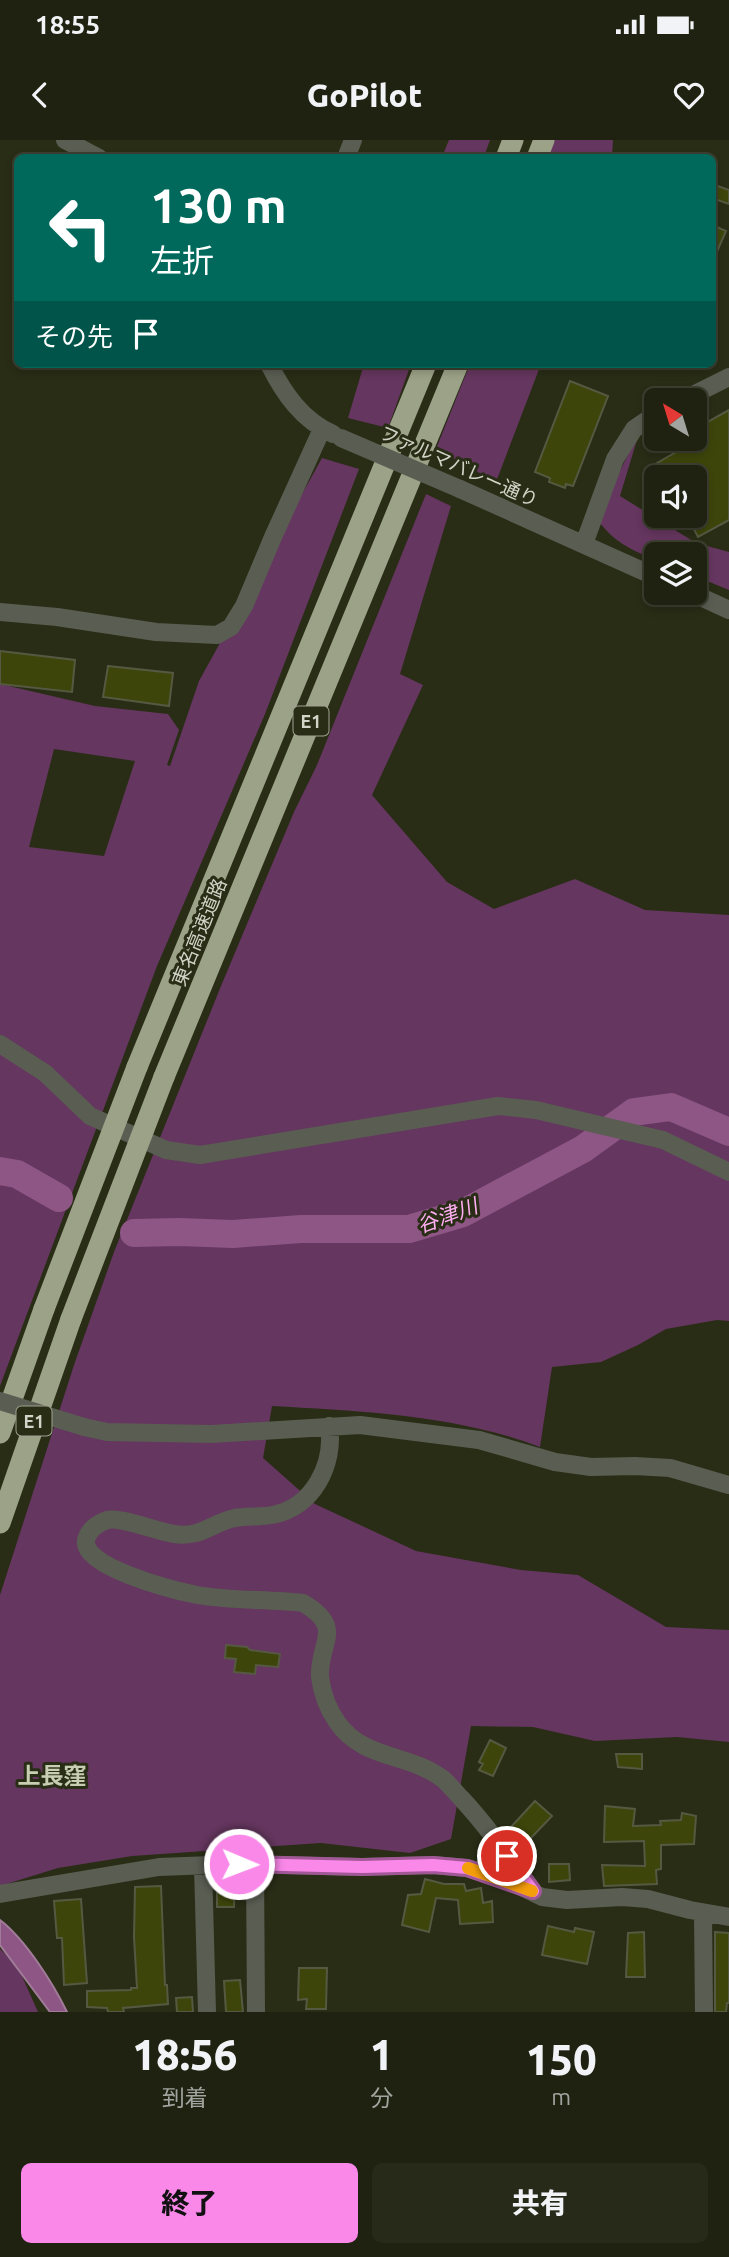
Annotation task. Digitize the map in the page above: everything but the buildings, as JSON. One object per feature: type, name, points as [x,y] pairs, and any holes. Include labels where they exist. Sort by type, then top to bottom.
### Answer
[{"type":"highway","name":"東名高速道路","points":[[0,1433],[44,1309],[137,1067],[424,368]]},
{"type":"highway","name":"東名高速道路","points":[[0,1523],[71,1319],[164,1077],[456,368]]},
{"type":"street","points":[[65,140],[91,154]]},
{"type":"street","name":"ファルマバレー通り","points":[[270,368],[291,403],[322,429],[644,572]]},
{"type":"street","points":[[707,388],[729,377]]},
{"type":"street","points":[[583,544],[615,459],[634,429],[644,422]]},
{"type":"street","points":[[0,612],[57,617],[156,632],[217,635],[231,627],[244,606],[322,429]]},
{"type":"street","points":[[707,600],[729,610]]},
{"type":"street","points":[[0,1044],[45,1073],[90,1115],[166,1150],[200,1156],[498,1106],[536,1110],[663,1140],[729,1172]]},
{"type":"street","points":[[0,1401],[107,1432],[211,1434],[360,1425],[479,1440],[555,1462],[591,1467],[670,1468],[729,1485]]},
{"type":"street","points":[[329,1426],[331,1440],[326,1468],[315,1487],[301,1502],[287,1510],[272,1515],[233,1518],[198,1534],[174,1534],[113,1519],[97,1525],[88,1534],[85,1543],[106,1565],[148,1583],[198,1595],[303,1603],[316,1611],[327,1631],[320,1676],[327,1705],[337,1724],[354,1741],[372,1752],[410,1762],[444,1780],[480,1818],[533,1891],[542,1898],[648,1899],[729,1917]]},
{"type":"street","points":[[0,1894],[159,1867],[255,1864],[362,1867],[433,1865],[467,1868],[533,1891]]},
{"type":"street","points":[[255,1864],[256,2012]]},
{"type":"street","points":[[203,1866],[206,2012]]},
{"type":"street","points":[[703,1913],[704,2012]]},
{"type":"shaded area","points":[[449,140],[490,140],[485,154],[443,154]]},
{"type":"shaded area","points":[[554,140],[613,140],[612,154],[549,154]]},
{"type":"shaded area","points":[[363,368],[410,368],[388,428],[348,418]]},
{"type":"shaded area","points":[[468,368],[539,368],[496,482],[436,449]]},
{"type":"shaded area","points":[[639,433],[620,496],[644,511],[644,528],[672,528],[694,542],[644,542],[644,555],[623,544],[596,518]]},
{"type":"shaded area","points":[[322,458],[359,469],[265,714],[157,966],[0,1386],[0,684],[95,706],[168,714],[179,730],[167,765],[170,766],[199,681]],"holes":[[[54,749],[135,761],[104,856],[29,847]]]},
{"type":"shaded area","points":[[426,494],[451,506],[400,674],[423,685],[372,795],[447,882],[494,909],[575,879],[645,910],[729,915],[729,1321],[717,1320],[666,1329],[601,1362],[552,1367],[540,1447],[508,1436],[442,1421],[272,1406],[263,1458],[315,1504],[416,1551],[521,1570],[578,1575],[666,1627],[729,1630],[729,1742],[677,1737],[595,1741],[533,1727],[471,1726],[451,1839],[410,1853],[321,1843],[132,1856],[58,1868],[0,1886],[0,1595],[74,1365],[114,1252],[221,986],[294,812],[317,765]]},
{"type":"shaded area","points":[[707,546],[729,552],[729,590],[707,581]]},
{"type":"shaded area","points":[[0,1920],[38,1962],[67,2012],[50,2012],[0,1945]]},
{"type":"shaded area","points":[[0,1949],[17,1965],[38,2012],[0,2012]]},
{"type":"waterway","name":"谷津川","points":[[134,1233],[233,1234],[301,1229],[409,1229],[463,1213],[583,1149],[634,1112],[671,1107],[729,1132]]},
{"type":"waterway","name":"谷津川","points":[[0,1171],[17,1174],[59,1198]]},
{"type":"slow traffic","points":[[468,1868],[532,1891]]},
{"type":"district","name":"上長窪","points":[[52,1775]]},
{"type":"route","points":[[239,1864],[362,1867],[433,1865],[467,1868],[533,1891],[507,1856]]}]
